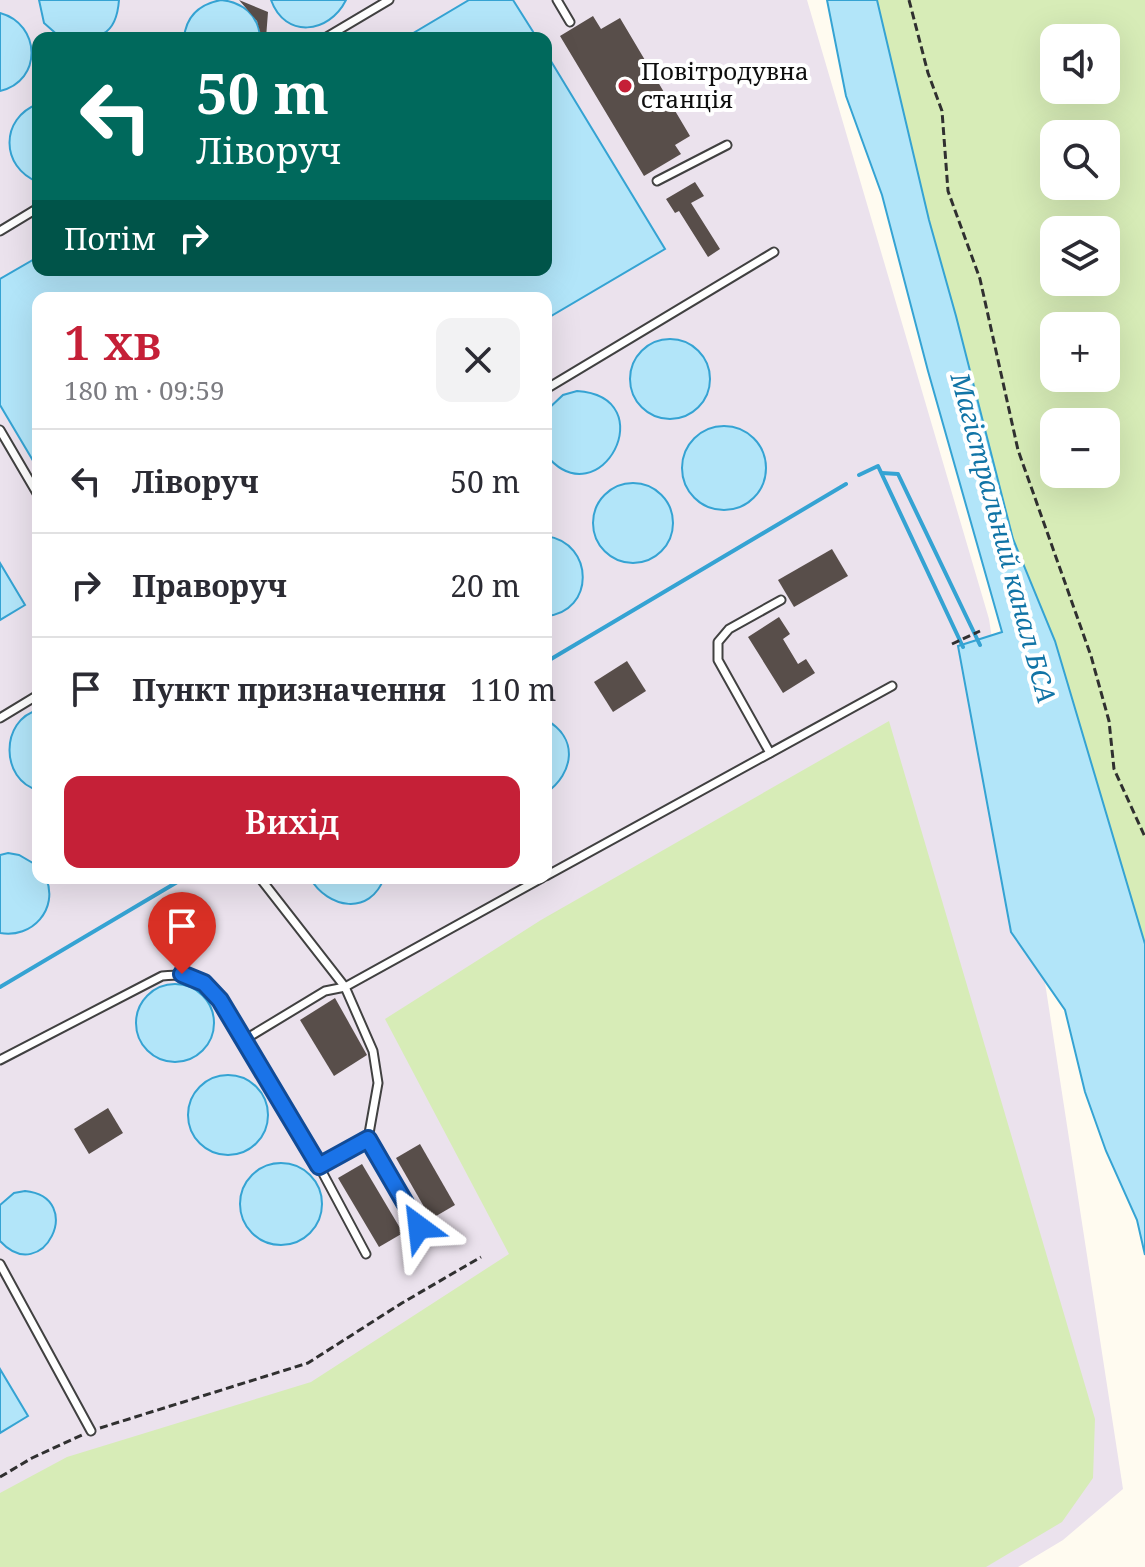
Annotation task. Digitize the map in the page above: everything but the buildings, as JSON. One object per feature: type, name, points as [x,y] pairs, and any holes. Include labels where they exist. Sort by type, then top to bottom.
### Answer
[{"type":"lane","points":[[335,32],[389,0]]},
{"type":"lane","points":[[557,0],[570,22]]},
{"type":"lane","points":[[657,181],[727,145]]},
{"type":"lane","points":[[0,231],[32,212]]},
{"type":"lane","points":[[552,385],[774,252]]},
{"type":"lane","points":[[0,430],[32,485]]},
{"type":"lane","points":[[770,753],[718,660],[718,642],[729,629],[781,600]]},
{"type":"lane","points":[[552,873],[892,686]]},
{"type":"lane","points":[[0,718],[32,699]]},
{"type":"lane","points":[[265,884],[345,987],[373,1051],[378,1083],[368,1139],[419,1227]]},
{"type":"lane","points":[[244,1040],[325,991],[345,987],[531,884]]},
{"type":"lane","points":[[0,1060],[162,976],[182,974],[204,983],[220,1000],[244,1040],[319,1166],[366,1254]]},
{"type":"lane","points":[[319,1166],[368,1139]]},
{"type":"lane","points":[[0,1264],[91,1431]]},
{"type":"path","points":[[909,0],[928,73],[942,111],[948,191],[980,279],[1018,450],[1091,656],[1109,721],[1114,769],[1145,837]]},
{"type":"path","points":[[952,644],[980,631]]},
{"type":"path","points":[[0,1477],[32,1458],[91,1431],[308,1363],[481,1257]]},
{"type":"shaded area","points":[[0,0],[807,0],[989,619],[1123,1489],[1063,1540],[1018,1567],[0,1567]]},
{"type":"green space","points":[[877,0],[1145,0],[1145,944],[1055,641],[1013,539],[929,220]]},
{"type":"green space","points":[[889,721],[1095,1419],[1093,1478],[1062,1522],[986,1567],[0,1567],[0,1493],[67,1457],[311,1382],[509,1254],[385,1019],[541,920]]},
{"type":"water","points":[[39,0],[119,0],[113,23],[105,32],[54,32],[44,23]]},
{"type":"water","points":[[221,0],[242,7],[253,16],[259,32],[185,32],[195,12]]},
{"type":"water","points":[[271,0],[346,0],[329,20],[307,27],[286,21]]},
{"type":"water","points":[[469,0],[513,0],[533,32],[415,32]]},
{"type":"water","name":"Магістральний канал БСА","points":[[827,0],[877,0],[929,220],[1013,539],[1055,641],[1145,944],[1145,1255],[1137,1220],[1106,1151],[1085,1092],[1065,1010],[1011,932],[958,646],[1002,632],[882,195],[846,96]]},
{"type":"water","points":[[0,13],[14,19],[23,28],[32,52],[24,76],[0,91]]},
{"type":"water","points":[[552,63],[665,249],[552,315],[552,292],[32,292],[32,459],[0,405],[0,279],[32,260],[32,276],[552,276]]},
{"type":"water","points":[[32,108],[32,178],[17,165],[10,143],[11,131]]},
{"type":"water","points":[[670,339],[685,342],[698,351],[707,364],[710,379],[707,394],[698,407],[685,416],[670,419],[655,416],[642,407],[633,394],[630,379],[633,364],[642,351],[655,342]]},
{"type":"water","points":[[577,391],[603,398],[617,413],[620,431],[615,450],[603,465],[586,473],[566,471],[552,460],[552,405],[563,395]]},
{"type":"water","points":[[724,426],[740,429],[754,438],[763,452],[766,468],[763,484],[754,498],[740,507],[724,510],[708,507],[694,498],[685,484],[682,468],[685,452],[694,438],[708,429]]},
{"type":"water","points":[[625,483],[641,483],[662,494],[673,515],[673,531],[662,552],[641,563],[625,563],[611,557],[599,545],[593,531],[593,515],[599,501],[611,489]]},
{"type":"water","points":[[552,538],[562,541],[574,551],[583,577],[574,603],[562,612],[552,614]]},
{"type":"water","points":[[0,563],[25,605],[0,620]]},
{"type":"water","points":[[32,713],[32,787],[17,775],[11,763],[11,737],[26,716]]},
{"type":"water","points":[[552,724],[564,736],[569,756],[567,766],[552,788]]},
{"type":"water","points":[[0,855],[19,855],[32,863],[32,884],[48,884],[49,890],[46,911],[40,919],[23,931],[12,934],[0,933]]},
{"type":"water","points":[[315,884],[381,884],[369,898],[348,904],[338,902]]},
{"type":"water","points":[[175,984],[190,987],[203,995],[211,1008],[214,1023],[211,1038],[203,1051],[190,1059],[175,1062],[160,1059],[147,1051],[139,1038],[136,1023],[139,1008],[147,995],[160,987]]},
{"type":"water","points":[[220,1075],[236,1075],[250,1081],[262,1093],[268,1115],[262,1137],[250,1149],[236,1155],[220,1155],[206,1149],[194,1137],[188,1123],[188,1107],[194,1093],[206,1081]]},
{"type":"water","points":[[281,1163],[297,1167],[310,1175],[318,1188],[322,1204],[318,1220],[310,1233],[297,1241],[281,1245],[265,1241],[252,1233],[244,1220],[240,1204],[244,1188],[252,1175],[265,1167]]},
{"type":"water","points":[[25,1191],[43,1197],[53,1208],[56,1222],[52,1236],[43,1247],[31,1254],[16,1253],[0,1241],[0,1205],[14,1193]]},
{"type":"water","points":[[0,1369],[28,1416],[0,1433]]},
{"type":"waterway","points":[[859,475],[878,466],[963,647]]},
{"type":"waterway","points":[[882,473],[898,474],[980,645]]},
{"type":"waterway","points":[[552,658],[846,484]]},
{"type":"waterway","points":[[0,987],[174,884]]},
{"type":"place","name":"Повітродувна станція","points":[[625,86]]},
{"type":"route","points":[[182,974],[204,983],[220,1000],[319,1166],[368,1139],[419,1227]]}]
